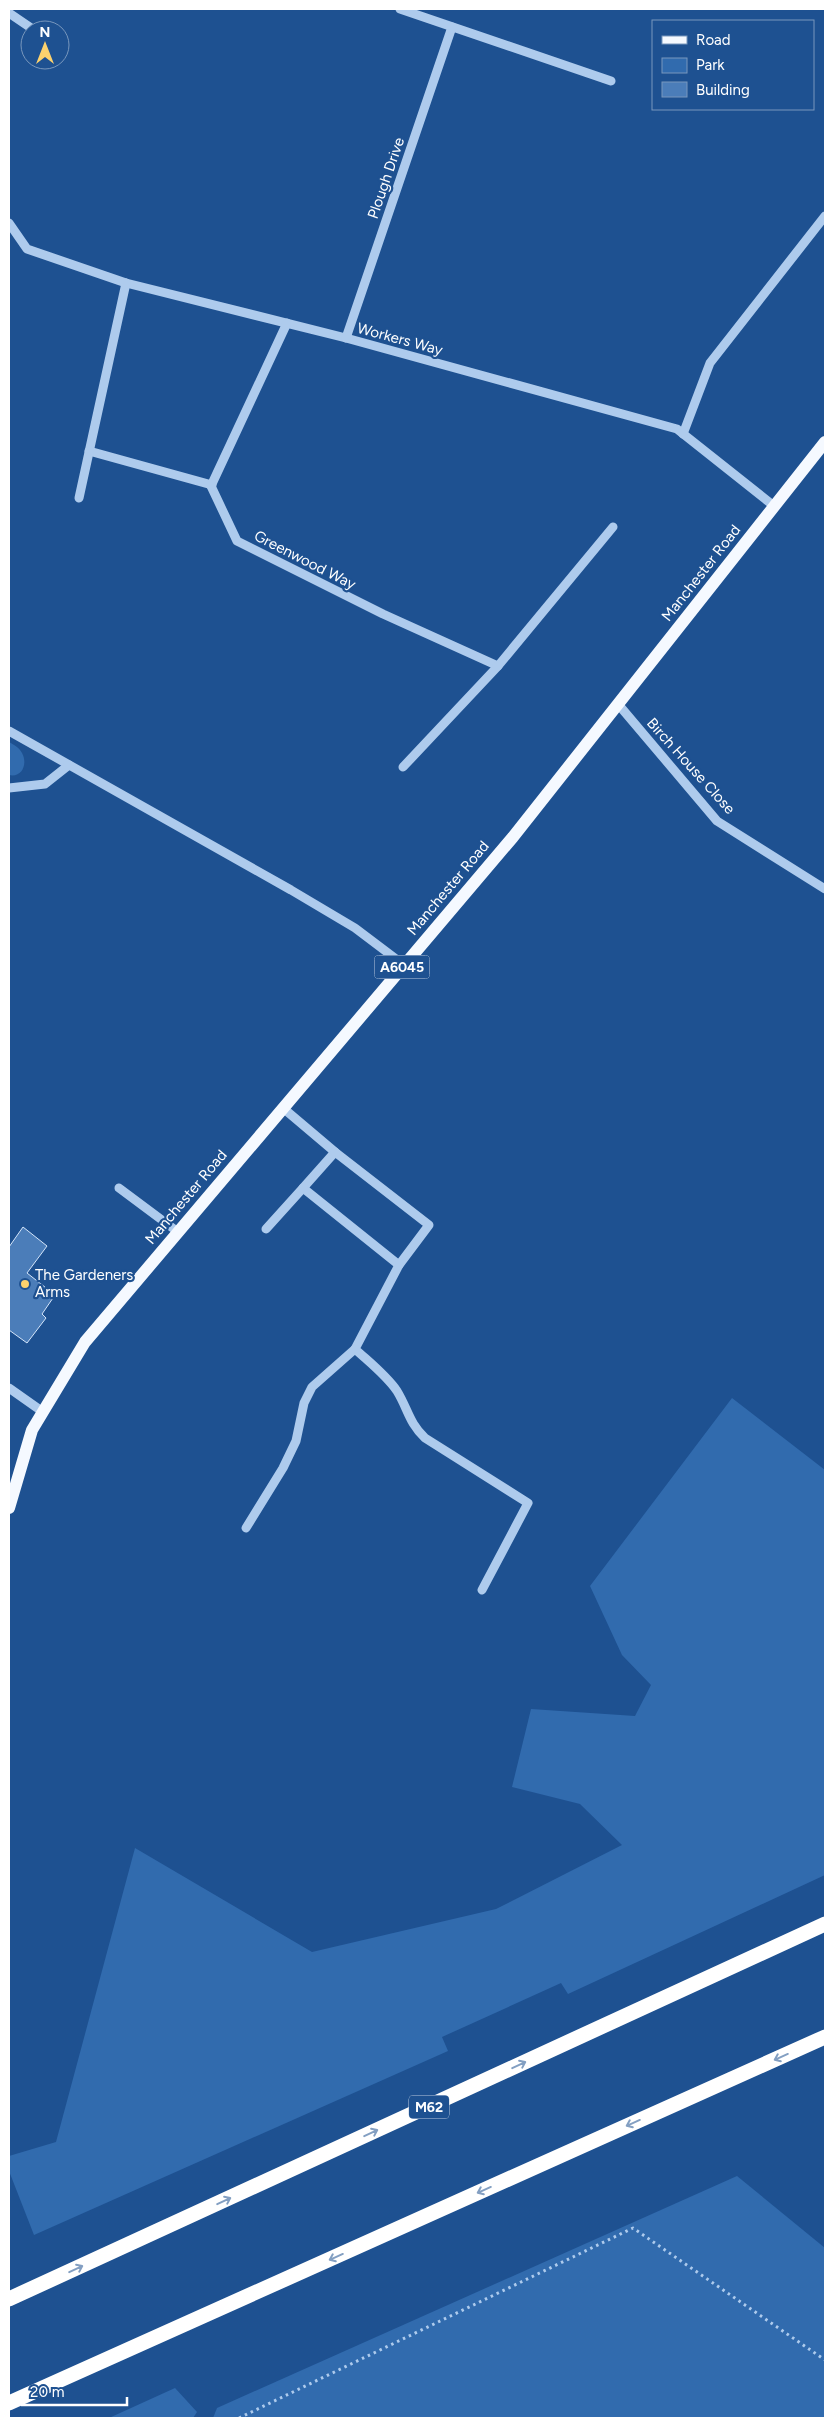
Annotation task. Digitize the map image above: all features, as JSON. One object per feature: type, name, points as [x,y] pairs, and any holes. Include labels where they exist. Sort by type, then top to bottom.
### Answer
[{"type":"highway","name":"M62","points":[[9,2299],[825,1924]]},
{"type":"highway","points":[[9,2404],[825,2037]]},
{"type":"main road","name":"Manchester Road","points":[[9,1508],[32,1430],[85,1342],[513,837],[825,442]]},
{"type":"street","points":[[400,9],[611,81]]},
{"type":"street","points":[[9,13],[20,20]]},
{"type":"street","name":"Plough Drive","points":[[346,338],[452,26]]},
{"type":"street","points":[[683,434],[710,363],[825,216]]},
{"type":"street","name":"Workers Way","points":[[9,223],[27,249],[126,283],[346,338],[677,429],[774,506]]},
{"type":"street","points":[[79,498],[126,283]]},
{"type":"street","points":[[89,452],[212,485],[287,323]]},
{"type":"street","name":"Greenwood Way","points":[[212,485],[237,541],[382,614],[498,666]]},
{"type":"street","points":[[403,767],[498,666],[613,527]]},
{"type":"street","name":"Birch House Close","points":[[618,704],[717,821],[825,888]]},
{"type":"street","points":[[9,732],[291,890],[355,928],[404,965]]},
{"type":"street","points":[[9,788],[45,784],[69,765]]},
{"type":"street","points":[[246,1528],[283,1468],[296,1441],[304,1403],[312,1387],[356,1348],[398,1265],[429,1225],[335,1152],[283,1108]]},
{"type":"street","points":[[266,1229],[335,1152]]},
{"type":"street","points":[[118,1188],[178,1232]]},
{"type":"street","points":[[303,1188],[398,1265]]},
{"type":"street","points":[[356,1348],[396,1390],[407,1410],[412,1426],[424,1438],[528,1503],[482,1590]]},
{"type":"street","points":[[9,1388],[43,1412]]},
{"type":"path","points":[[239,2418],[633,2228],[825,2360]]},
{"type":"green space","points":[[9,742],[19,749],[24,757],[23,769],[14,775],[9,775]]},
{"type":"green space","points":[[732,1398],[825,1470],[825,1875],[568,1994],[561,1983],[442,2037],[448,2051],[34,2235],[9,2171],[9,2156],[56,2142],[135,1848],[312,1952],[496,1909],[622,1845],[580,1804],[512,1787],[531,1709],[635,1716],[651,1685],[622,1655],[590,1586]]},
{"type":"green space","points":[[737,2176],[825,2248],[825,2418],[213,2418],[217,2408]]},
{"type":"green space","points":[[175,2388],[197,2412],[193,2418],[109,2418]]},
{"type":"building","name":"The Gardeners Arms","points":[[23,1227],[47,1246],[27,1273],[55,1295],[42,1314],[46,1318],[27,1343],[9,1330],[9,1247]]},
{"type":"place","name":"The Gardeners Arms","points":[[25,1284]]}]
